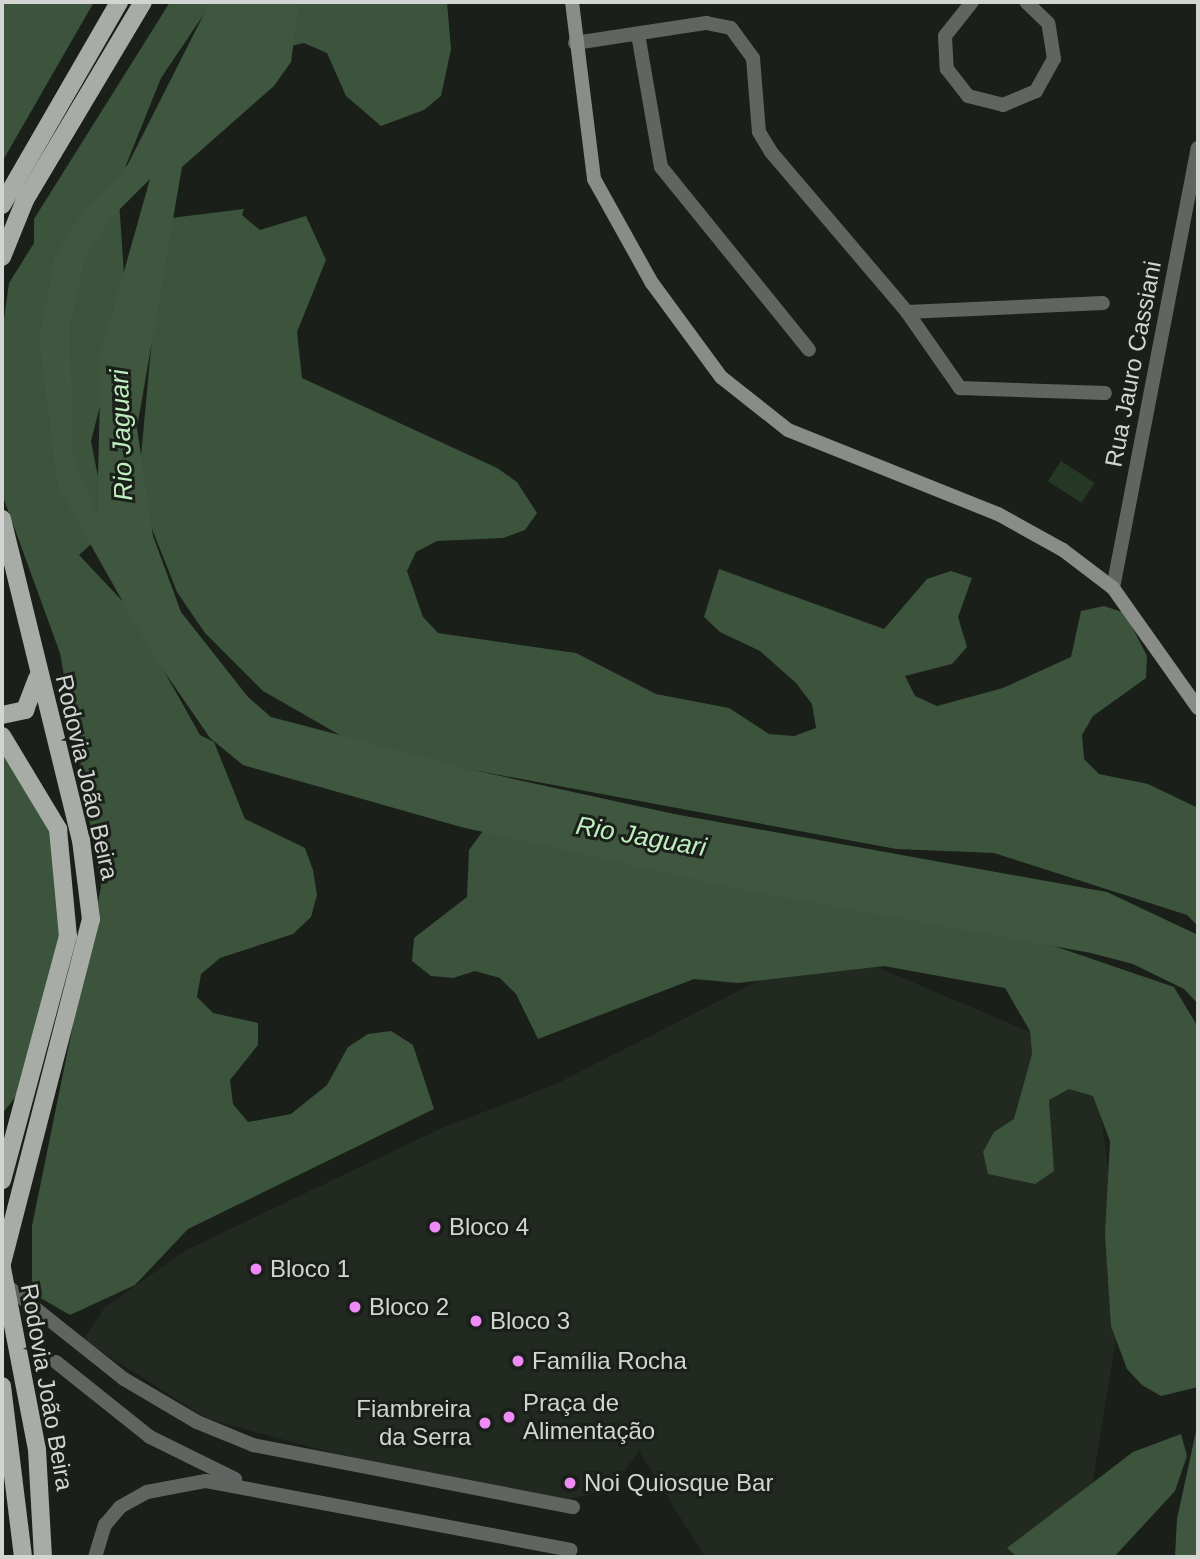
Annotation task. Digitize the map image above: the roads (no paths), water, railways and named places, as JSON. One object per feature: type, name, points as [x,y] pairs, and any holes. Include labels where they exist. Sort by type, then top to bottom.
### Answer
[{"type":"main road","points":[[2,205],[119,2]]},
{"type":"main road","points":[[2,257],[24,200],[143,2]]},
{"type":"main road","name":"Rodovia João Beira","points":[[2,519],[10,581],[38,675],[81,840],[91,919],[2,1266],[2,1282],[37,1450],[43,1557]]},
{"type":"main road","points":[[2,715],[25,710],[38,675]]},
{"type":"main road","name":"Rodovia João Beira","points":[[2,736],[58,829],[68,909],[68,936],[9,1133],[2,1181]]},
{"type":"main road","name":"Rodovia João Beira","points":[[2,1387],[23,1557]]},
{"type":"street","points":[[572,2],[588,149],[603,200],[720,377],[788,430],[998,514],[1063,550],[1113,588],[1198,708]]},
{"type":"street","points":[[972,2],[951,21],[943,53],[955,83],[985,104],[1021,101],[1048,76],[1054,41],[1035,4]]},
{"type":"street","points":[[575,43],[706,23],[731,27],[753,58],[760,132],[771,152],[908,312],[960,388],[1105,393]]},
{"type":"street","points":[[638,34],[661,167],[810,350]]},
{"type":"street","name":"Rua Jauro Cassiani","points":[[1113,588],[1198,148]]},
{"type":"street","points":[[908,312],[1103,303]]},
{"type":"street","points":[[2,1282],[124,1379],[197,1422],[253,1445],[573,1507]]},
{"type":"street","points":[[55,1362],[150,1437],[254,1487]]},
{"type":"street","points":[[95,1557],[105,1525],[147,1492],[206,1480],[254,1487],[571,1550]]},
{"type":"water","name":"Rio Jaguari","points":[[210,2],[299,2],[291,62],[274,86],[182,167],[137,428],[153,536],[181,612],[248,697],[271,717],[473,770],[674,814],[1107,892],[1198,935],[1198,1004],[1184,989],[1133,964],[1091,953],[728,887],[461,827],[243,765],[210,738],[153,655],[58,487],[39,340],[55,256],[72,227],[128,164]],"holes":[[[150,179],[101,353],[97,517],[73,456],[70,327],[84,260],[112,217]]]},
{"type":"water","points":[[1198,1422],[1198,1557],[1175,1557],[1177,1519]]},
{"type":"place","name":"Bloco 4","points":[[435,1227]]},
{"type":"place","name":"Bloco 1","points":[[256,1269]]},
{"type":"place","name":"Bloco 2","points":[[355,1307]]},
{"type":"place","name":"Bloco 3","points":[[476,1321]]},
{"type":"place","name":"Família Rocha","points":[[518,1361]]},
{"type":"place","name":"Praça de Alimentação","points":[[509,1417]]},
{"type":"place","name":"Fiambreira da Serra","points":[[485,1423]]},
{"type":"place","name":"Noi Quiosque Bar","points":[[570,1483]]}]
